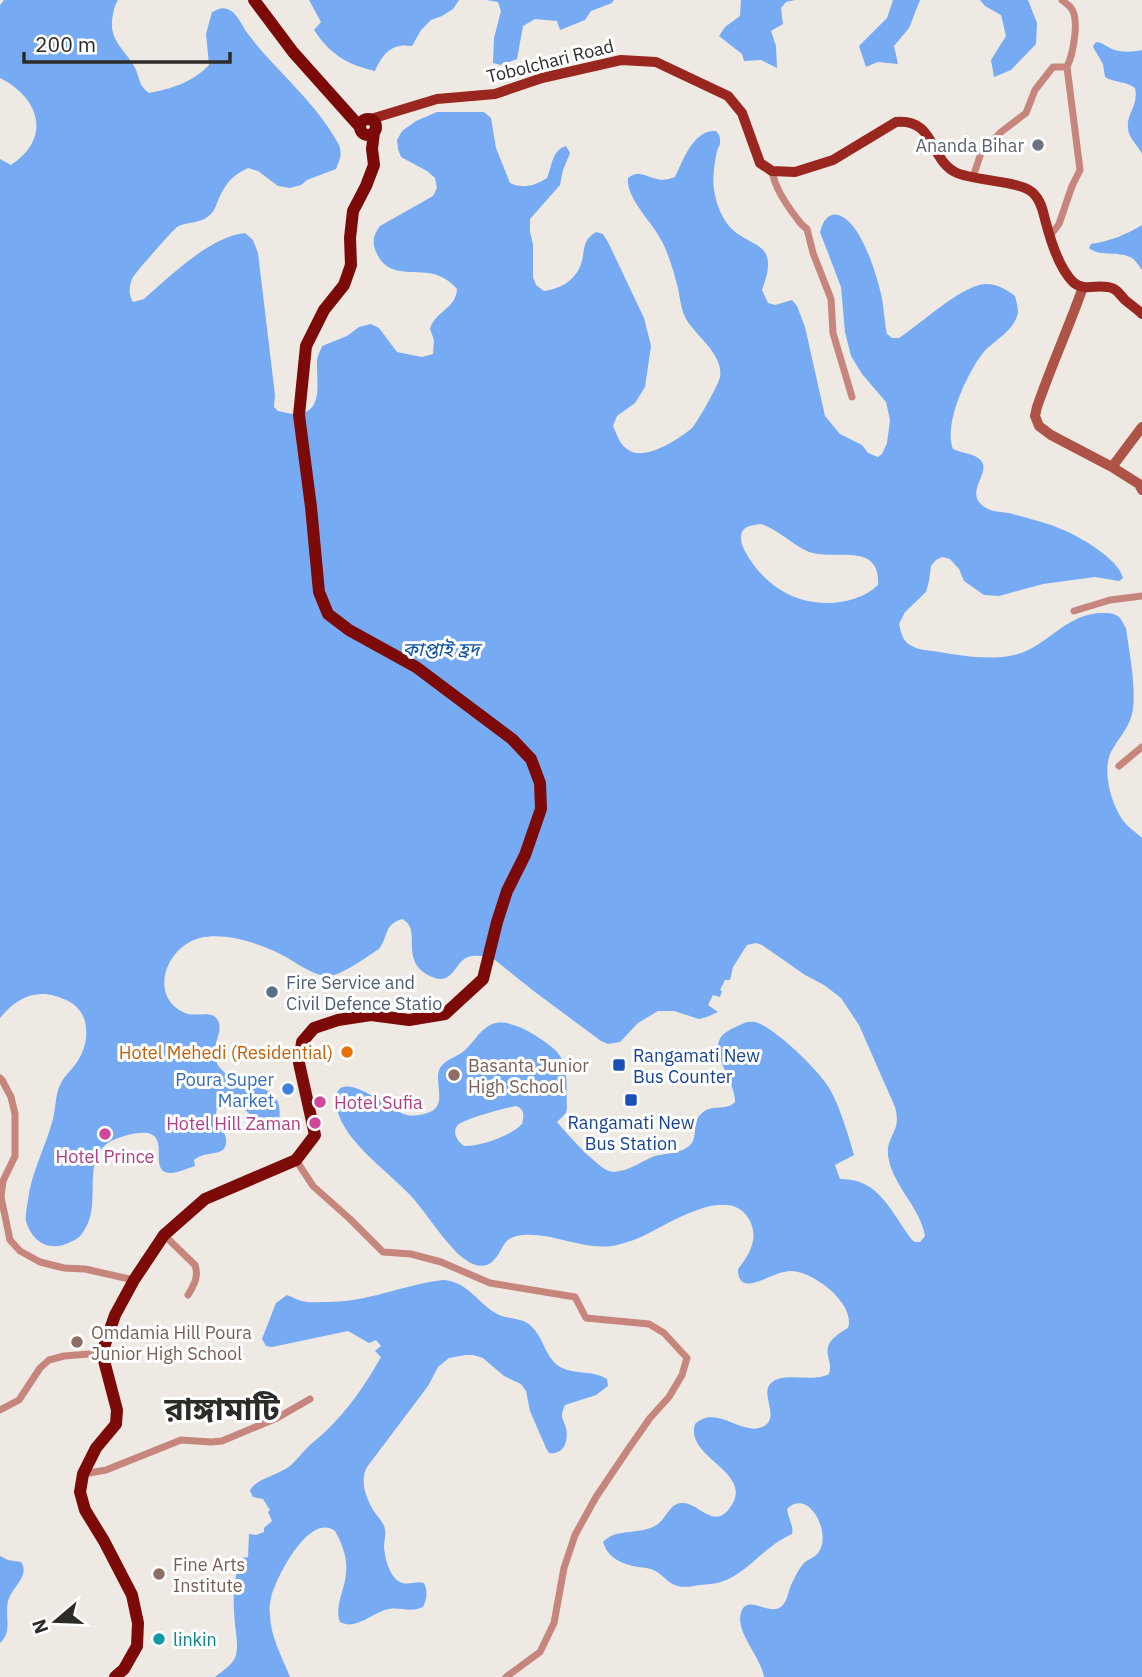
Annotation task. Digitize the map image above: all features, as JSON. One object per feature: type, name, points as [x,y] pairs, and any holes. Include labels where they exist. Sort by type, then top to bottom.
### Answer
[{"type":"highway","points":[[115,1677],[124,1669],[137,1646],[138,1623],[132,1595],[85,1510],[80,1492],[83,1474],[96,1448],[116,1424],[117,1410],[102,1353],[115,1315],[164,1235],[205,1199],[296,1160],[315,1135],[299,1063],[302,1042],[314,1028],[338,1020],[371,1015],[409,1020],[445,1014],[483,979],[507,891],[525,855],[541,809],[540,783],[531,759],[512,739],[416,667],[349,630],[328,614],[319,592],[299,415],[306,346],[324,310],[344,285],[351,265],[353,211],[374,165],[369,127],[349,114],[293,52],[254,0]]},
{"type":"main road","name":"Tobolchari Road","points":[[369,127],[391,113],[437,99],[495,94],[542,78],[621,60],[656,62],[728,96],[742,113],[760,163],[772,171]]},
{"type":"main road","points":[[772,171],[795,172],[833,160],[896,122],[916,124],[931,141],[945,165],[957,173],[997,183],[1020,185],[1033,191],[1068,276],[1076,285],[1083,287],[1104,286],[1114,289],[1142,314]]},
{"type":"street","points":[[1050,236],[1059,224],[1080,170],[1067,66],[1075,37],[1075,16],[1072,8],[1062,0]]},
{"type":"street","points":[[973,177],[981,153],[1001,132],[1026,113],[1035,90],[1053,67],[1067,66]]},
{"type":"street","points":[[772,171],[774,183],[787,206],[800,225],[807,229],[813,253],[831,299],[833,333],[852,397]]},
{"type":"street","points":[[1083,287],[1035,416],[1039,426],[1051,435],[1112,467],[1139,484],[1142,490]]},
{"type":"street","points":[[1112,467],[1142,427]]},
{"type":"street","points":[[1074,611],[1110,600],[1142,596]]},
{"type":"street","points":[[1119,766],[1142,747]]},
{"type":"street","points":[[0,1078],[11,1097],[15,1114],[15,1156],[3,1181],[1,1197],[10,1240],[20,1251],[40,1262],[134,1280]]},
{"type":"street","points":[[296,1160],[313,1186],[383,1252],[411,1254],[441,1262],[490,1283],[575,1297],[586,1318],[649,1324],[664,1333],[687,1358],[682,1375],[669,1397],[629,1448],[596,1497],[575,1535],[564,1568],[554,1623],[540,1652],[506,1677]]},
{"type":"street","points":[[164,1235],[195,1265],[196,1281],[188,1295]]},
{"type":"street","points":[[0,1410],[19,1400],[40,1368],[49,1360],[102,1353]]},
{"type":"street","points":[[83,1474],[106,1470],[181,1440],[211,1443],[222,1441],[277,1418],[310,1399]]},
{"type":"water","name":"কাপ্তাই হ্রদ","points":[[4,0],[118,0],[112,21],[114,35],[149,93],[181,84],[209,65],[206,34],[212,12],[227,9],[236,16],[259,48],[329,128],[340,150],[336,169],[290,188],[278,186],[258,171],[248,168],[242,171],[227,184],[208,217],[177,227],[136,274],[130,286],[133,302],[144,299],[205,249],[218,241],[245,233],[253,240],[258,253],[275,395],[274,407],[278,411],[300,414],[313,406],[317,393],[317,360],[322,346],[347,336],[359,327],[371,324],[379,328],[397,352],[422,357],[433,354],[434,340],[430,329],[436,318],[453,301],[457,289],[434,274],[394,270],[381,260],[374,242],[380,226],[433,196],[437,188],[435,178],[427,171],[401,157],[397,140],[402,131],[416,121],[437,112],[484,112],[491,118],[496,148],[510,183],[515,185],[529,186],[542,181],[547,178],[553,159],[561,148],[566,146],[570,153],[560,185],[530,219],[533,277],[536,285],[544,291],[555,289],[569,281],[577,272],[582,262],[585,243],[591,236],[596,232],[603,234],[609,244],[644,318],[651,346],[645,387],[635,403],[617,416],[613,426],[621,443],[630,451],[654,451],[692,428],[720,377],[714,353],[684,315],[666,249],[628,186],[628,178],[632,175],[639,174],[662,180],[675,177],[695,140],[708,132],[716,131],[720,137],[713,181],[721,212],[730,227],[764,251],[768,259],[762,290],[768,303],[775,305],[792,300],[797,306],[805,327],[825,416],[840,434],[862,445],[868,453],[878,457],[882,454],[887,443],[890,420],[886,402],[862,374],[851,356],[845,332],[841,287],[820,232],[826,219],[831,215],[838,215],[846,219],[860,236],[881,295],[887,334],[892,338],[899,338],[952,299],[974,287],[993,284],[1015,296],[1018,310],[1013,325],[983,353],[958,400],[951,427],[953,449],[975,456],[983,463],[976,496],[980,503],[990,510],[1042,522],[1078,537],[1114,563],[1123,578],[1119,581],[1095,577],[1043,584],[999,596],[984,595],[964,581],[959,569],[950,559],[942,557],[931,566],[926,592],[905,612],[899,624],[904,640],[917,648],[984,657],[1004,657],[1026,651],[1068,624],[1091,614],[1115,615],[1126,628],[1133,679],[1133,709],[1127,726],[1111,752],[1107,768],[1111,796],[1118,812],[1126,824],[1142,838],[1142,1677],[764,1677],[742,1628],[741,1613],[747,1605],[769,1609],[782,1606],[801,1567],[818,1553],[823,1535],[821,1525],[810,1509],[803,1504],[795,1504],[787,1509],[792,1534],[773,1545],[731,1578],[716,1583],[681,1587],[651,1569],[627,1564],[615,1558],[603,1542],[615,1535],[652,1528],[677,1504],[687,1504],[717,1517],[729,1509],[735,1496],[734,1485],[728,1475],[700,1447],[694,1436],[695,1424],[712,1417],[746,1428],[762,1427],[770,1418],[767,1393],[771,1383],[783,1378],[815,1378],[829,1374],[828,1347],[836,1336],[848,1328],[849,1319],[840,1300],[821,1283],[792,1271],[749,1284],[741,1281],[738,1269],[749,1252],[753,1228],[742,1210],[730,1205],[717,1205],[688,1213],[639,1238],[617,1245],[593,1246],[546,1236],[516,1236],[507,1241],[493,1261],[487,1265],[475,1265],[453,1248],[410,1195],[354,1140],[339,1114],[336,1101],[338,1091],[345,1087],[366,1092],[404,1114],[430,1112],[438,1104],[438,1073],[442,1065],[465,1050],[487,1027],[494,1023],[512,1024],[547,1043],[562,1060],[566,1075],[567,1107],[566,1113],[557,1122],[597,1163],[609,1171],[624,1170],[655,1156],[687,1147],[693,1141],[701,1114],[735,1102],[719,1055],[719,1041],[731,1029],[745,1022],[755,1022],[772,1031],[794,1049],[822,1078],[831,1092],[854,1155],[835,1165],[840,1179],[853,1180],[874,1190],[912,1240],[920,1242],[925,1236],[922,1225],[895,1177],[888,1155],[897,1124],[895,1107],[859,1025],[841,998],[762,945],[747,945],[733,967],[730,980],[725,980],[720,997],[713,995],[708,1005],[718,1012],[699,1019],[674,1011],[658,1011],[638,1023],[620,1042],[608,1044],[495,960],[479,956],[468,957],[448,977],[443,979],[428,975],[415,961],[411,930],[402,919],[392,924],[379,949],[347,970],[327,976],[310,971],[274,951],[250,942],[210,936],[198,938],[179,950],[167,969],[164,980],[169,1000],[188,1014],[214,1016],[220,1027],[215,1047],[217,1062],[230,1076],[261,1088],[276,1098],[279,1121],[261,1124],[238,1105],[220,1103],[216,1115],[226,1141],[223,1150],[202,1155],[194,1160],[195,1166],[172,1173],[165,1172],[161,1167],[156,1138],[150,1134],[139,1133],[121,1137],[107,1144],[98,1154],[94,1165],[89,1220],[80,1236],[66,1244],[53,1246],[41,1243],[32,1234],[26,1216],[32,1180],[53,1119],[59,1087],[81,1054],[86,1029],[85,1021],[77,1007],[50,995],[23,998],[0,1018],[0,159],[11,165],[24,154],[32,143],[36,119],[24,96],[0,78],[0,5]],"holes":[[[761,524],[809,552],[864,558],[872,563],[877,571],[878,585],[857,598],[832,603],[807,601],[784,592],[758,570],[743,546],[743,530]],[[516,1106],[522,1111],[523,1121],[510,1133],[470,1146],[464,1146],[456,1137],[457,1126],[461,1123]]]},
{"type":"water","points":[[309,0],[459,0],[453,9],[431,20],[421,30],[412,46],[399,46],[389,51],[375,71],[347,62],[327,46],[314,30],[321,22]]},
{"type":"water","points":[[486,0],[614,0],[591,11],[585,20],[560,30],[557,21],[535,19],[523,26],[517,59],[501,65],[493,63],[494,38],[501,11],[498,2]]},
{"type":"water","points":[[741,0],[795,0],[786,2],[781,8],[783,24],[771,31],[776,46],[777,68],[761,60],[744,61],[742,54],[719,36],[725,27],[740,16]]},
{"type":"water","points":[[893,0],[920,0],[909,28],[894,46],[898,64],[878,62],[866,67],[859,46],[887,18]]},
{"type":"water","points":[[980,0],[1028,0],[1037,23],[1036,44],[1011,70],[994,77],[991,60],[1006,36],[1001,15]]},
{"type":"water","points":[[1098,42],[1117,51],[1142,50],[1142,154],[1128,128],[1135,88],[1105,77],[1103,64],[1093,47]]},
{"type":"water","points":[[1142,225],[1142,270],[1130,257],[1089,248],[1091,244],[1118,237]]},
{"type":"water","points":[[443,1280],[460,1285],[497,1314],[528,1324],[560,1367],[602,1376],[607,1379],[608,1386],[596,1395],[565,1405],[562,1417],[567,1433],[566,1443],[558,1452],[549,1453],[521,1384],[504,1376],[483,1358],[466,1355],[449,1358],[438,1367],[428,1386],[367,1467],[364,1477],[367,1498],[385,1529],[384,1547],[390,1570],[401,1583],[424,1583],[426,1595],[423,1607],[414,1610],[389,1609],[358,1623],[340,1622],[338,1610],[346,1568],[344,1551],[335,1531],[325,1528],[315,1531],[295,1550],[279,1576],[270,1602],[272,1630],[290,1677],[215,1677],[231,1664],[236,1654],[234,1591],[242,1558],[248,1557],[249,1534],[264,1532],[264,1528],[272,1521],[268,1512],[270,1510],[263,1499],[253,1497],[250,1491],[252,1487],[290,1466],[333,1424],[356,1396],[381,1357],[375,1351],[381,1346],[376,1340],[369,1343],[348,1331],[266,1346],[262,1339],[276,1303],[287,1295],[310,1302],[355,1300]]},
{"type":"water","points":[[0,1556],[21,1562],[24,1571],[7,1604],[6,1633],[0,1643]]},
{"type":"place","name":"Ananda Bihar","points":[[1038,145]]},
{"type":"place","name":"Fire Service and Civil Defence Statio","points":[[272,992]]},
{"type":"place","name":"Hotel Mehedi (Residential)","points":[[347,1052]]},
{"type":"place","name":"Rangamati New Bus Counter","points":[[619,1065]]},
{"type":"place","name":"Basanta Junior High School","points":[[454,1075]]},
{"type":"place","name":"Poura Super Market","points":[[288,1089]]},
{"type":"place","name":"Rangamati New Bus Station","points":[[631,1100]]},
{"type":"place","name":"Hotel Sufia","points":[[320,1102]]},
{"type":"place","name":"Hotel Hill Zaman","points":[[315,1123]]},
{"type":"place","name":"Hotel Prince","points":[[105,1134]]},
{"type":"place","name":"Omdamia Hill Poura Junior High School","points":[[77,1342]]},
{"type":"place","name":"Fine Arts Institute","points":[[159,1574]]},
{"type":"place","name":"linkin","points":[[159,1639]]},
{"type":"district","name":"রাঙ্গামাটি","points":[[222,1408]]}]
